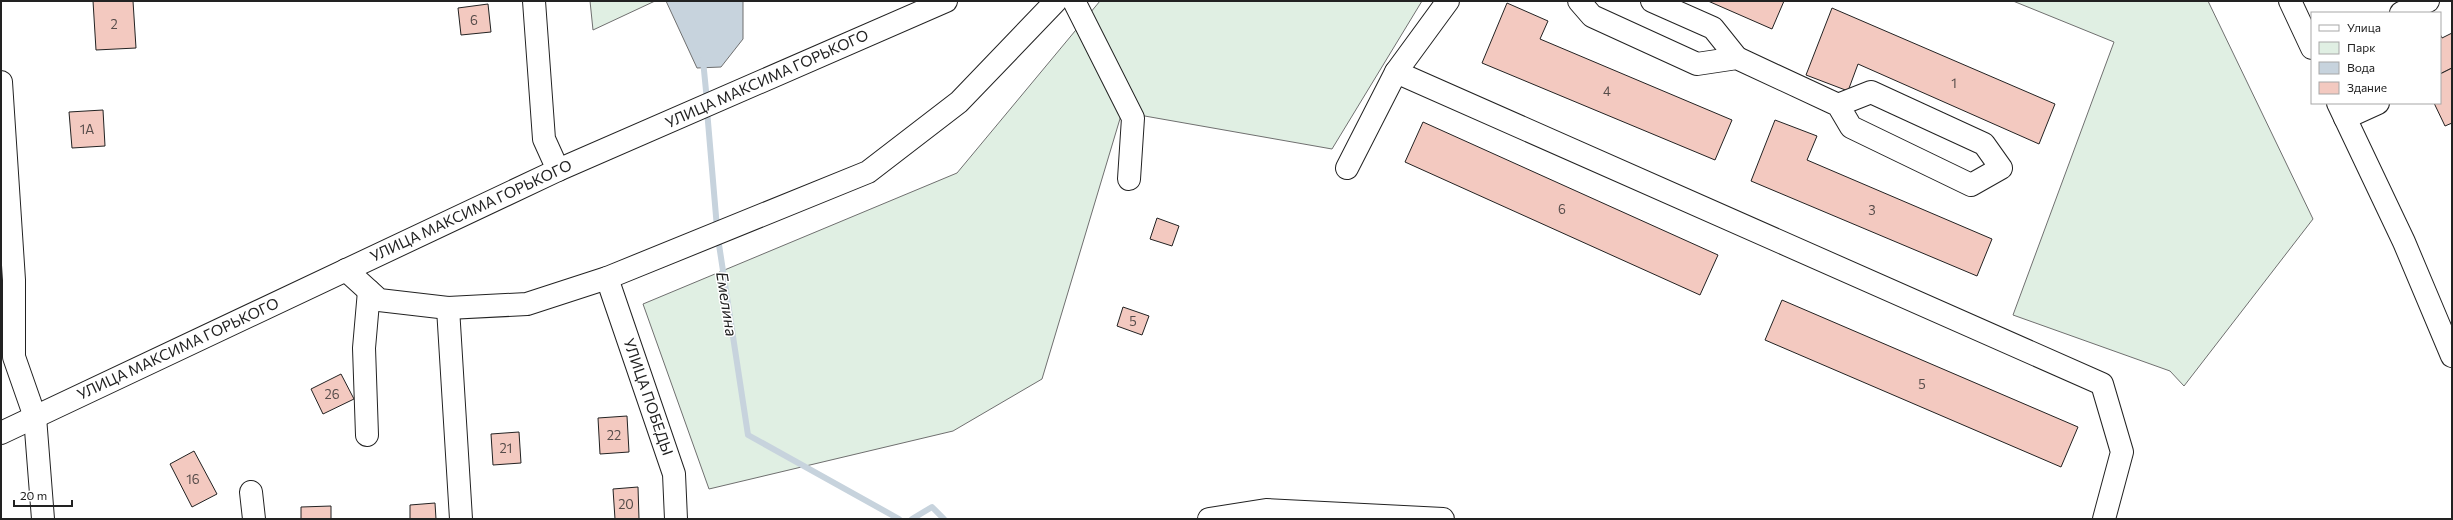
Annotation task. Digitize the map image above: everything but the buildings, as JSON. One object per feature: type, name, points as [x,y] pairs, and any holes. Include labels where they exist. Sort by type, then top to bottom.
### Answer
[{"type":"street","points":[[534,1],[544,139],[558,170]]},
{"type":"street","name":"УЛИЦА МАКСИМА ГОРЬКОГО","points":[[1,433],[558,170],[946,1]]},
{"type":"street","points":[[346,270],[379,300],[448,308],[527,304],[607,278],[868,172],[959,102],[1056,1]]},
{"type":"street","points":[[1074,1],[1133,118],[1129,179]]},
{"type":"street","points":[[1347,168],[1396,72],[1448,1]]},
{"type":"street","points":[[1579,1],[1592,16],[1697,64],[1737,58]]},
{"type":"street","points":[[1652,1],[1712,28],[1737,58],[1838,105],[1851,127],[1971,185],[2001,168],[1984,144],[1871,92],[1838,105]]},
{"type":"street","points":[[2290,1],[2311,46]]},
{"type":"street","points":[[2403,12],[2428,1]]},
{"type":"street","points":[[1396,72],[2102,384],[2122,452],[2104,519]]},
{"type":"street","points":[[1,82],[14,280],[7,358],[35,417],[43,519]]},
{"type":"street","points":[[2374,104],[2342,111],[2404,242],[2452,356]]},
{"type":"street","name":"УЛИЦА ПОБЕДЫ","points":[[607,278],[674,474],[676,519]]},
{"type":"street","points":[[367,435],[364,348],[369,291]]},
{"type":"street","points":[[448,308],[461,519]]},
{"type":"street","points":[[251,492],[254,519]]},
{"type":"street","points":[[1209,519],[1266,510],[1443,519]]},
{"type":"green space","points":[[590,1],[655,1],[593,30]]},
{"type":"green space","points":[[1100,1],[1422,1],[1332,149],[1122,112],[1042,379],[953,431],[709,489],[643,304],[957,173]]},
{"type":"green space","points":[[2013,1],[2208,1],[2313,219],[2184,386],[2170,371],[2013,315],[2114,42]]},
{"type":"water","points":[[666,1],[743,1],[743,39],[721,67],[697,68]]},
{"type":"waterway","name":"Емелина","points":[[703,60],[707,101]]},
{"type":"waterway","name":"Емелина","points":[[707,110],[717,228]]},
{"type":"waterway","name":"Емелина","points":[[718,238],[748,435],[899,519]]},
{"type":"waterway","name":"Емелина","points":[[912,519],[932,507],[944,519]]}]
